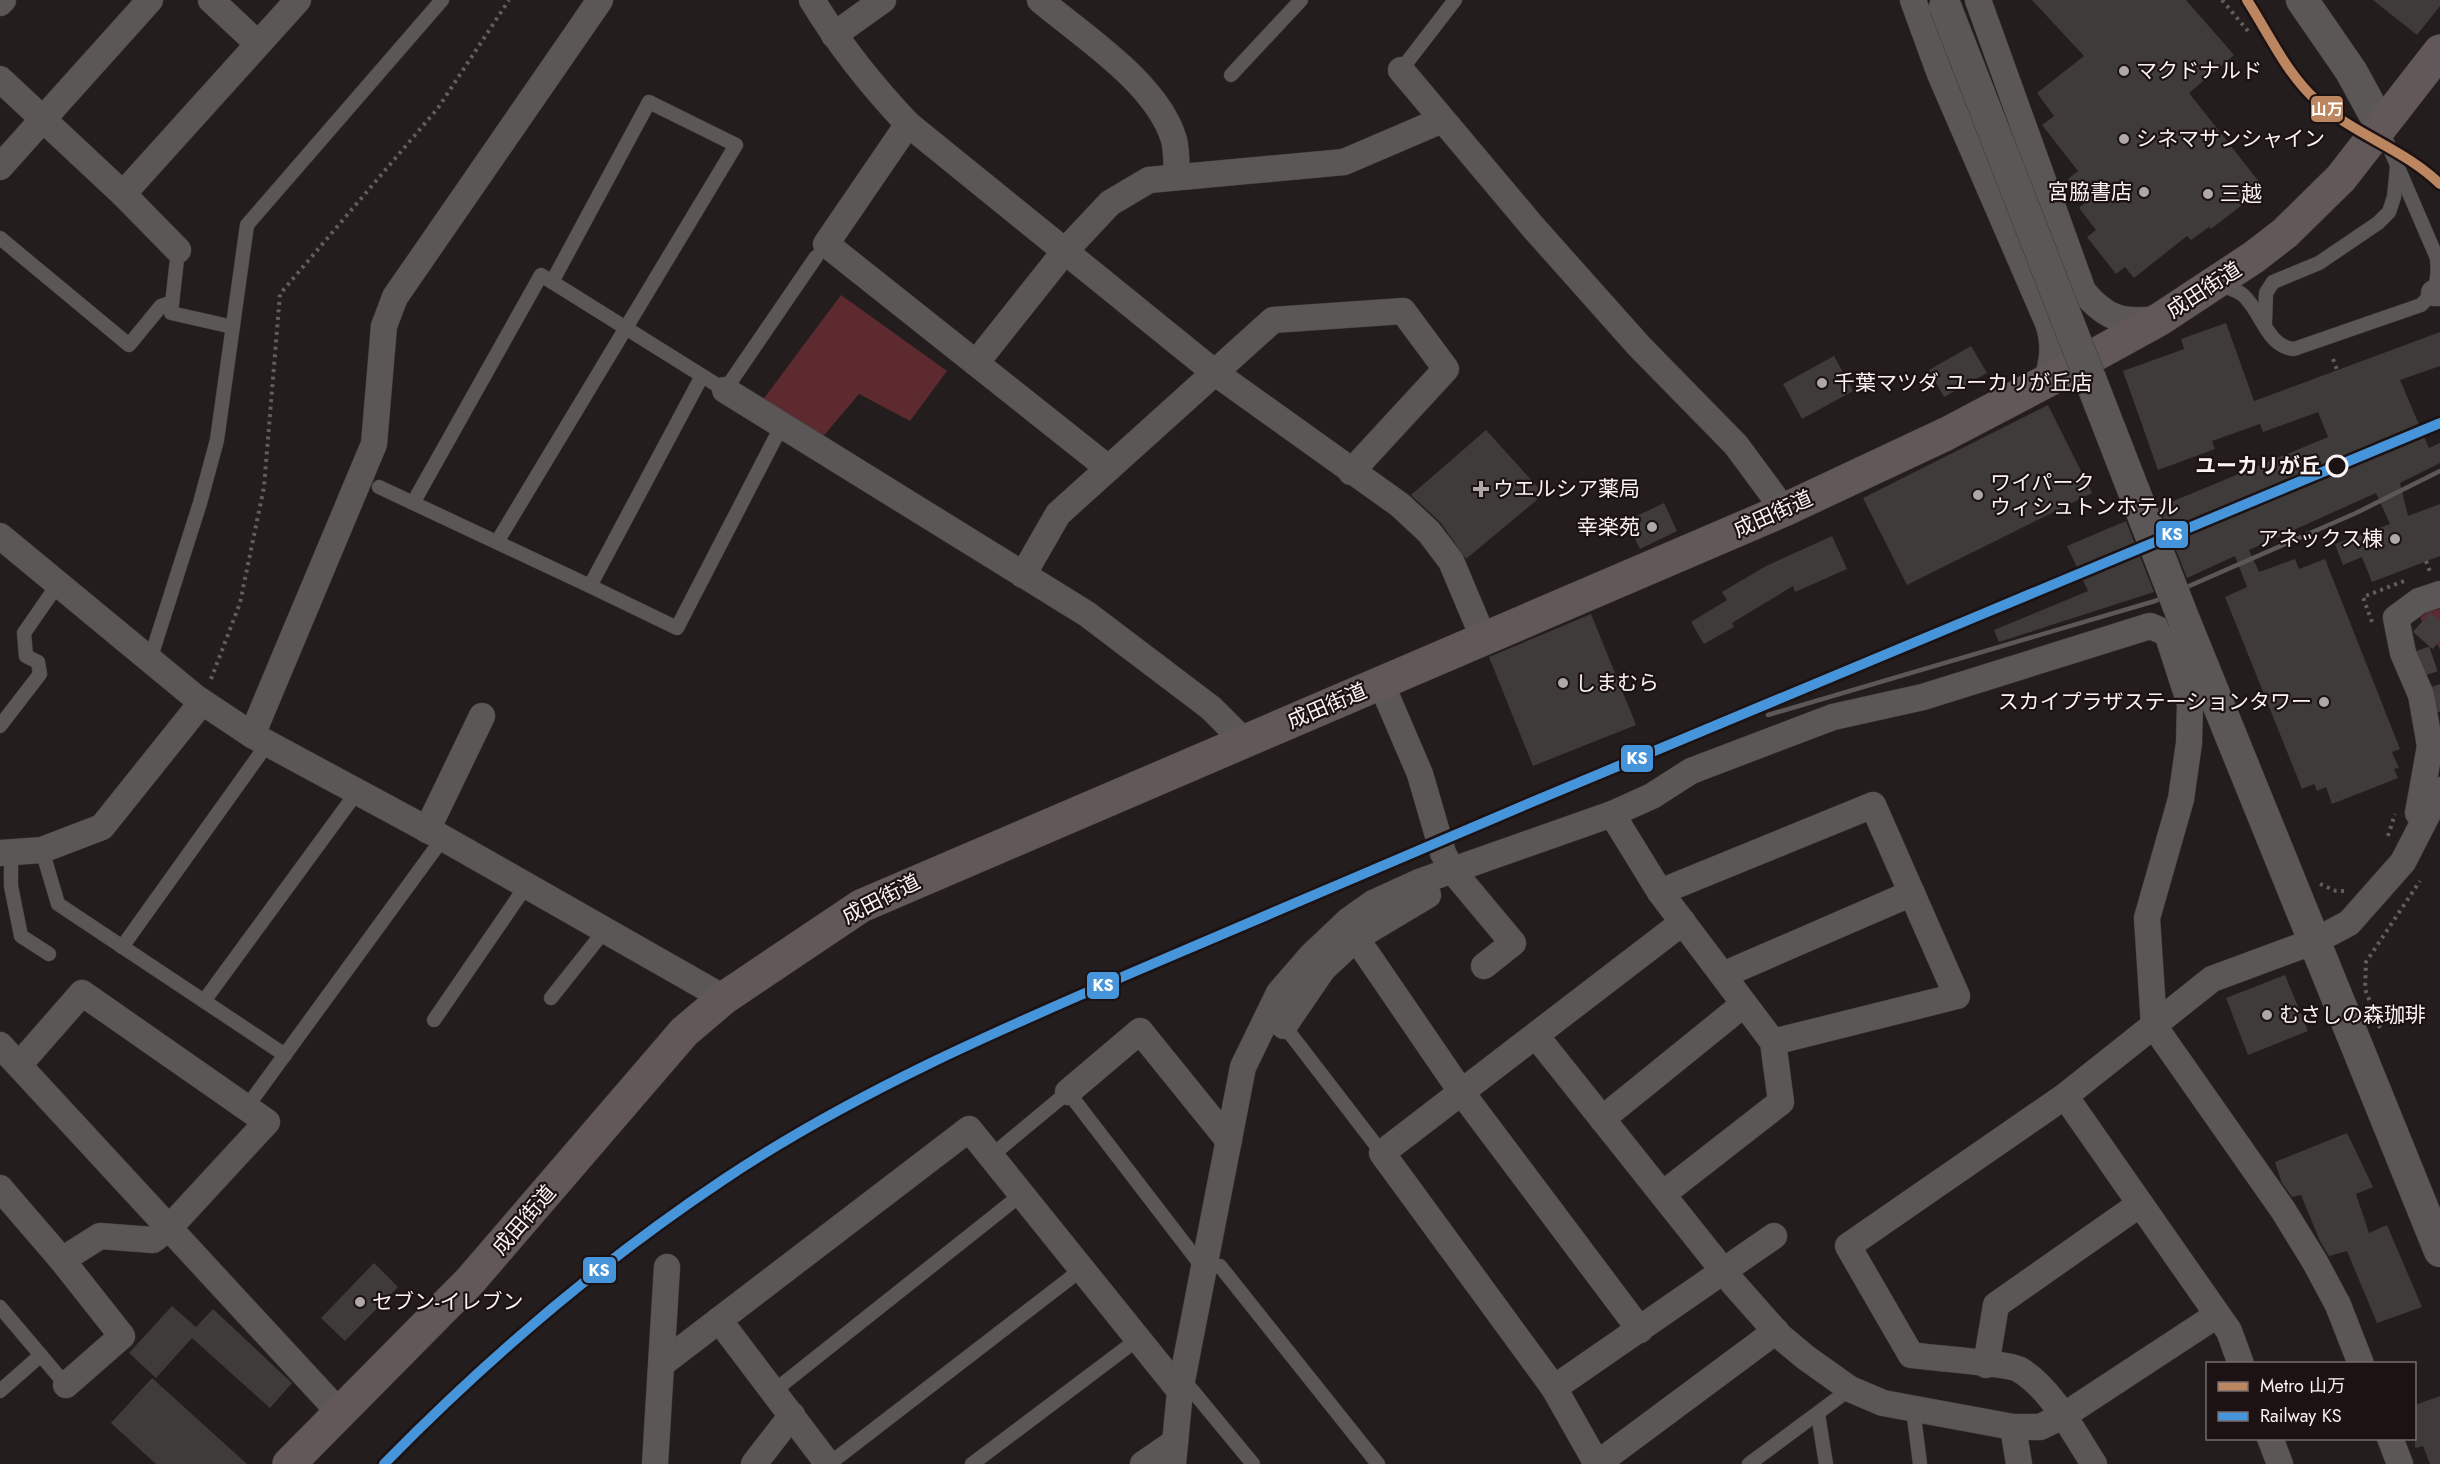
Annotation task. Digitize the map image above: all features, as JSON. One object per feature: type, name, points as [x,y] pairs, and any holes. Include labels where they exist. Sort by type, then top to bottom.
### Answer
[{"type":"highway","name":"成田街道","points":[[289,1464],[470,1281],[684,1032],[724,998],[861,906],[1483,637],[1784,510],[1946,434],[2046,382],[2160,319],[2285,233],[2341,178],[2440,51]]},
{"type":"street","points":[[0,167],[150,0]]},
{"type":"street","points":[[211,0],[258,44]]},
{"type":"street","points":[[123,194],[298,0]]},
{"type":"street","points":[[260,739],[374,444],[384,326],[395,297],[600,0]]},
{"type":"street","points":[[812,0],[871,86],[908,124],[1214,372],[1400,505],[1429,532],[1451,561],[1483,637]]},
{"type":"street","points":[[834,35],[883,0]]},
{"type":"street","points":[[1040,0],[1140,84],[1157,102],[1174,141],[1177,177]]},
{"type":"street","points":[[1913,0],[1940,74],[2050,331],[2053,351],[2046,382]]},
{"type":"street","points":[[1978,0],[2084,291],[2097,308],[2130,322],[2160,319]]},
{"type":"street","points":[[2302,0],[2351,71],[2381,126]]},
{"type":"street","points":[[1943,3],[2184,620],[2440,1251]]},
{"type":"street","points":[[1401,70],[1533,227],[1632,337],[1736,445],[1784,510]]},
{"type":"street","points":[[0,79],[123,194],[178,250]]},
{"type":"street","points":[[976,363],[1065,251],[1110,203],[1149,180],[1344,162],[1442,120]]},
{"type":"street","points":[[908,124],[826,244],[1108,468]]},
{"type":"street","points":[[1023,575],[1058,514],[1273,320],[1403,311],[1446,369],[1351,472]]},
{"type":"street","points":[[725,390],[1096,622],[1211,708],[1244,741]]},
{"type":"street","points":[[0,536],[202,702],[260,739],[435,834],[724,998]]},
{"type":"street","points":[[2413,869],[2430,746],[2421,695],[2403,653],[2396,618],[2419,601],[2435,583]]},
{"type":"street","points":[[1278,1017],[1279,993],[1311,956],[1349,920],[1373,903],[1445,873],[1612,814],[1652,796],[1691,771],[1833,717],[1923,697],[2150,626],[2167,633],[2190,704],[2189,743],[2181,799],[2146,918],[2147,964],[2154,1026],[2283,1210],[2338,1305],[2360,1362]]},
{"type":"street","points":[[1381,683],[1420,774],[1445,873],[1513,943],[1484,966]]},
{"type":"street","points":[[5,853],[42,850],[102,827],[202,702]]},
{"type":"street","points":[[435,834],[482,716]]},
{"type":"street","points":[[2094,1464],[2063,1416],[2038,1384],[2019,1369],[1911,1355],[1848,1246],[2065,1096],[2212,980],[2315,942],[2349,923],[2413,869],[2440,790]]},
{"type":"street","points":[[1660,892],[1873,805],[1957,996],[1773,1042]]},
{"type":"street","points":[[1612,814],[1660,892],[1773,1042],[1781,1102],[1663,1194]]},
{"type":"street","points":[[1143,1464],[1174,1453],[1181,1384],[1243,1067],[1278,1017],[1323,969],[1356,938],[1429,894],[1445,873]]},
{"type":"street","points":[[1723,975],[1912,893]]},
{"type":"street","points":[[1683,922],[1537,1037],[1382,1153],[1554,1388],[1597,1464],[1776,1331]]},
{"type":"street","points":[[1356,938],[1462,1093],[1640,1330]]},
{"type":"street","points":[[19,1065],[82,993],[267,1122],[170,1227],[153,1240],[100,1236],[62,1260]]},
{"type":"street","points":[[1602,1119],[1744,1004]]},
{"type":"street","points":[[1068,1092],[1140,1030],[1229,1141]]},
{"type":"street","points":[[1537,1037],[1724,1271],[1776,1331],[1805,1357],[1850,1389],[1883,1403],[2013,1427],[2040,1427],[2063,1416],[2217,1315]]},
{"type":"street","points":[[0,1045],[340,1413]]},
{"type":"street","points":[[2065,1096],[2229,1331],[2240,1362]]},
{"type":"street","points":[[663,1363],[969,1129],[1138,1339],[1181,1384]]},
{"type":"street","points":[[0,1188],[62,1260],[122,1336],[66,1385]]},
{"type":"street","points":[[1986,1365],[1996,1305],[2140,1204]]},
{"type":"street","points":[[1554,1388],[1774,1236]]},
{"type":"street","points":[[655,1464],[663,1363],[667,1267]]},
{"type":"street","points":[[719,1320],[829,1464]]},
{"type":"street","points":[[754,1464],[792,1415]]},
{"type":"street","points":[[2013,1427],[2019,1464]]},
{"type":"street","points":[[2271,1440],[2280,1464]]},
{"type":"street","points":[[2391,1440],[2400,1464]]},
{"type":"lane","points":[[150,660],[200,503],[217,440],[247,225],[442,0]]},
{"type":"lane","points":[[1231,75],[1302,0]]},
{"type":"lane","points":[[1401,70],[1455,0]]},
{"type":"lane","points":[[498,542],[736,145],[649,102],[552,282]]},
{"type":"lane","points":[[2214,284],[2242,294],[2266,325],[2272,338],[2283,348],[2294,349],[2421,305],[2437,293],[2439,276],[2437,258],[2381,126]]},
{"type":"lane","points":[[2266,325],[2266,293],[2273,282],[2319,264],[2378,223],[2389,212],[2394,197],[2397,166]]},
{"type":"lane","points":[[0,238],[129,345],[161,306],[172,302]]},
{"type":"lane","points":[[178,250],[171,313],[233,327]]},
{"type":"lane","points":[[413,503],[541,274],[725,390],[816,257]]},
{"type":"lane","points":[[590,586],[702,376]]},
{"type":"lane","points":[[379,487],[677,628],[782,425]]},
{"type":"lane","points":[[0,726],[40,674],[38,662],[26,656],[24,633],[58,584]]},
{"type":"lane","points":[[122,947],[260,739]]},
{"type":"lane","points":[[204,1001],[357,792]]},
{"type":"lane","points":[[246,1108],[285,1055],[435,834]]},
{"type":"lane","points":[[42,850],[58,904],[285,1055]]},
{"type":"lane","points":[[5,853],[21,936],[49,954]]},
{"type":"lane","points":[[434,1020],[526,886]]},
{"type":"lane","points":[[551,998],[605,930]]},
{"type":"lane","points":[[1278,1017],[1382,1153]]},
{"type":"lane","points":[[991,1156],[1068,1092],[1204,1269],[1221,1266],[1378,1464]]},
{"type":"lane","points":[[774,1391],[1022,1194]]},
{"type":"lane","points":[[829,1464],[1082,1269]]},
{"type":"lane","points":[[0,1307],[66,1385]]},
{"type":"lane","points":[[972,1464],[1138,1339]]},
{"type":"lane","points":[[0,1391],[41,1355]]},
{"type":"lane","points":[[1181,1384],[1253,1464]]},
{"type":"lane","points":[[1749,1464],[1850,1389]]},
{"type":"lane","points":[[1913,1409],[1920,1464]]},
{"type":"lane","points":[[1818,1414],[1826,1464]]},
{"type":"path","points":[[202,702],[240,603],[264,487],[280,294],[438,108],[509,0]]},
{"type":"path","points":[[2222,0],[2248,31]]},
{"type":"path","points":[[2333,359],[2337,370]]},
{"type":"path","points":[[2426,561],[2435,583]]},
{"type":"path","points":[[2435,583],[2440,568]]},
{"type":"path","points":[[2421,575],[2435,583]]},
{"type":"path","points":[[2375,630],[2363,597],[2411,579]]},
{"type":"path","points":[[2386,840],[2397,809]]},
{"type":"path","points":[[2383,1033],[2365,989],[2366,962],[2413,869]]},
{"type":"path","points":[[2314,881],[2336,891],[2352,891]]},
{"type":"shaded area","points":[[841,295],[947,371],[910,421],[859,394],[815,446],[756,409]]},
{"type":"shaded area","points":[[2440,609],[2440,649],[2420,618],[2427,612]]},
{"type":"building","points":[[2032,0],[2186,0],[2234,55],[2189,93],[2264,188],[2211,229],[2209,227],[2191,240],[2187,236],[2134,278],[2125,267],[2116,274],[2087,237],[2096,230],[2079,208],[2086,202],[2068,179],[2078,171],[2042,125],[2054,116],[2037,93],[2084,56]]},
{"type":"building","points":[[2373,0],[2440,0],[2440,6],[2417,35]]},
{"type":"building","points":[[2226,323],[2254,401],[2440,332],[2440,366],[2400,380],[2429,448],[2440,443],[2440,463],[2400,483],[2408,516],[2440,504],[2440,556],[2372,582],[2362,557],[2343,565],[2335,544],[2390,524],[2376,493],[2249,550],[2259,572],[2295,559],[2299,569],[2325,559],[2400,749],[2392,752],[2399,768],[2394,769],[2398,778],[2332,804],[2326,787],[2317,791],[2314,784],[2302,789],[2225,597],[2247,587],[2235,556],[2187,578],[2159,507],[2328,437],[2318,412],[2263,432],[2260,424],[2212,441],[2215,449],[2158,470],[2123,371],[2184,349],[2181,339]]},
{"type":"building","points":[[1971,346],[1987,373],[1944,397],[1929,370]]},
{"type":"building","points":[[1834,356],[1853,391],[1802,419],[1783,384]]},
{"type":"building","name":"ワイパーク ウィシュトンホテル","points":[[2048,405],[2092,493],[1907,585],[1863,498]]},
{"type":"building","points":[[1486,430],[1544,494],[1466,559],[1441,523],[1411,495]]},
{"type":"building","points":[[1664,503],[1677,531],[1640,549],[1626,521]]},
{"type":"building","points":[[2126,521],[2154,592],[1999,642],[1994,630],[2088,591],[2067,546]]},
{"type":"building","points":[[1832,536],[1847,569],[1795,592],[1793,586],[1732,623],[1734,627],[1704,644],[1691,622],[1727,600],[1722,592],[1766,566]]},
{"type":"building","points":[[1591,614],[1636,725],[1533,766],[1489,657]]},
{"type":"building","points":[[2285,975],[2308,1031],[2248,1055],[2226,998]]},
{"type":"building","points":[[2347,1133],[2373,1187],[2356,1194],[2369,1233],[2387,1225],[2422,1307],[2377,1323],[2347,1251],[2329,1256],[2320,1241],[2301,1195],[2292,1197],[2282,1183],[2275,1162]]},
{"type":"building","name":"セブン-イレブン","points":[[374,1263],[398,1287],[345,1341],[321,1318]]},
{"type":"building","points":[[172,1306],[196,1327],[213,1309],[292,1383],[270,1408],[192,1338],[156,1378],[129,1353]]},
{"type":"building","points":[[152,1378],[247,1464],[156,1464],[111,1423]]},
{"type":"building","points":[[2440,1396],[2440,1464],[2430,1464],[2423,1446],[2415,1448],[2416,1405]]},
{"type":"tunnel","points":[[2440,621],[2416,648],[2440,719]]},
{"type":"railway","points":[[1768,715],[2155,601],[2356,513],[2440,471]]},
{"type":"metro line","name":"山万","points":[[2247,0],[2288,67],[2318,102],[2332,114],[2411,161],[2440,184]]},
{"type":"rail line","name":"KS","points":[[384,1464],[504,1350],[546,1313],[633,1244],[723,1180],[825,1118],[878,1089],[985,1037],[1431,845],[2440,423]]},
{"type":"place","name":"マクドナルド","points":[[2124,71]]},
{"type":"place","name":"シネマサンシャイン","points":[[2124,139]]},
{"type":"place","name":"宮脇書店","points":[[2144,192]]},
{"type":"place","name":"三越","points":[[2208,194]]},
{"type":"place","name":"千葉マツダ ユーカリが丘店","points":[[1822,383]]},
{"type":"place","name":"ユーカリが丘","points":[[2337,466]]},
{"type":"place","name":"ウエルシア薬局","points":[[1481,489]]},
{"type":"place","name":"ワイパーク ウィシュトンホテル","points":[[1978,495]]},
{"type":"place","name":"幸楽苑","points":[[1652,527]]},
{"type":"place","name":"アネックス棟","points":[[2395,539]]},
{"type":"place","name":"しまむら","points":[[1563,683]]},
{"type":"place","name":"スカイプラザステーションタワー","points":[[2324,702]]},
{"type":"place","name":"むさしの森珈琲","points":[[2267,1015]]},
{"type":"place","name":"セブン-イレブン","points":[[360,1302]]}]
